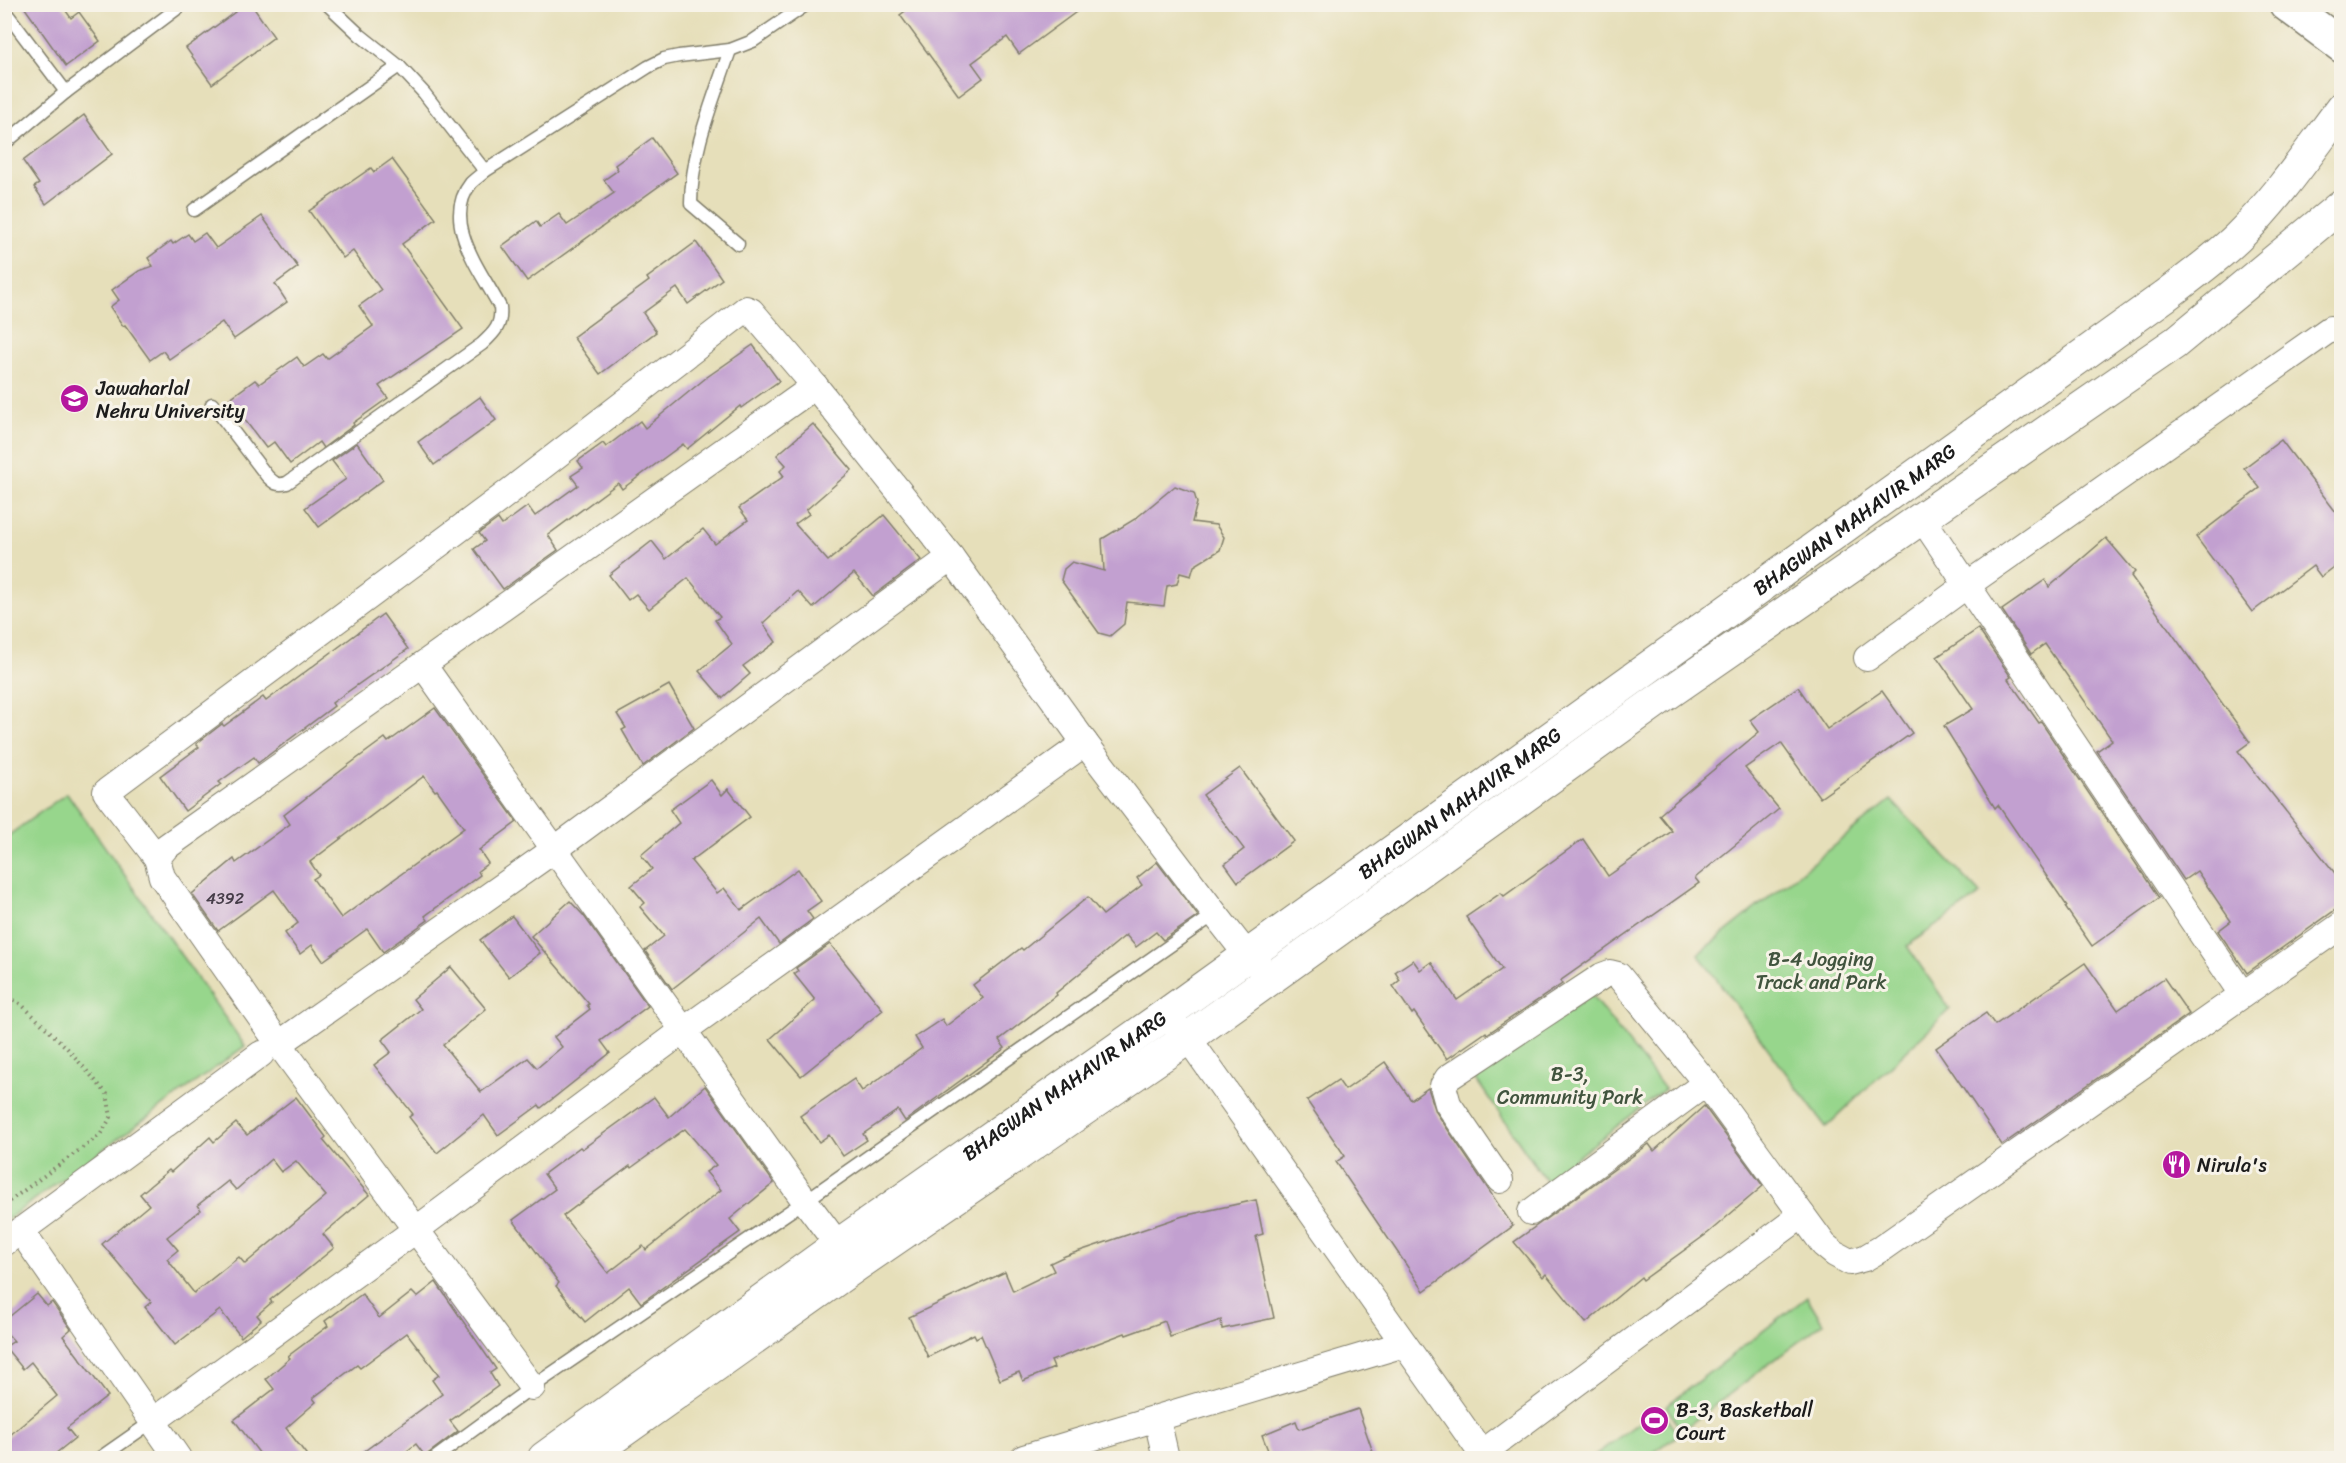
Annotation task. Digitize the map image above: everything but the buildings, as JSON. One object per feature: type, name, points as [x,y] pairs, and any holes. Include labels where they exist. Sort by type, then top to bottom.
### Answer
[{"type":"main road","points":[[2286,4],[2342,46]]},
{"type":"street","name":"BHAGWAN MAHAVIR MARG","points":[[585,1458],[1165,1015],[2146,310],[2220,254],[2266,207],[2342,108]]},
{"type":"street","name":"BHAGWAN MAHAVIR MARG","points":[[544,1458],[848,1255],[1188,1038],[1654,703],[2175,343],[2342,205]]},
{"type":"street","points":[[532,1387],[417,1229],[270,1049],[162,877],[157,858],[106,792],[501,498],[748,308],[815,386],[951,557],[1085,743],[1247,955],[1271,978]]},
{"type":"street","points":[[1867,658],[2330,329]]},
{"type":"street","points":[[157,858],[166,847],[815,386]]},
{"type":"street","points":[[1922,518],[2242,994]]},
{"type":"street","points":[[178,1458],[153,1421],[13,1237],[270,1049],[554,850],[951,557]]},
{"type":"street","points":[[1777,576],[1803,602]]},
{"type":"street","points":[[423,664],[805,1201],[848,1255]]},
{"type":"street","points":[[1632,680],[1654,703]]},
{"type":"street","points":[[153,1421],[417,1229],[684,1030],[1085,743]]},
{"type":"street","points":[[1500,1180],[1448,1104],[1443,1086],[1448,1078],[1602,976],[1610,973],[1618,975],[1706,1083],[1824,1245],[1850,1262],[1865,1258],[2342,925]]},
{"type":"street","points":[[1165,1015],[1188,1038],[1483,1456],[1802,1215]]},
{"type":"street","points":[[1531,1212],[1706,1083]]},
{"type":"street","points":[[1024,1458],[1404,1344]]},
{"type":"street","points":[[1157,1419],[1166,1458]]},
{"type":"lane","points":[[4,144],[66,92],[183,4]]},
{"type":"lane","points":[[327,4],[360,35],[399,66],[424,93],[485,171]]},
{"type":"lane","points":[[212,404],[267,476],[274,483],[280,485],[287,483],[482,344],[496,331],[501,318],[500,307],[462,234],[459,216],[464,196],[471,183],[485,171],[648,67],[664,59],[730,50],[753,41],[807,4]]},
{"type":"lane","points":[[4,10],[66,92]]},
{"type":"lane","points":[[730,50],[698,147],[691,181],[691,204],[738,244]]},
{"type":"lane","points":[[195,210],[399,66]]},
{"type":"lane","points":[[435,1458],[532,1387],[805,1201],[1215,914]]},
{"type":"lane","points":[[100,1458],[153,1421]]},
{"type":"path","points":[[4,993],[23,1006],[67,1048],[106,1094],[111,1117],[100,1135],[4,1206]]},
{"type":"green space","points":[[67,793],[245,1046],[5,1221],[5,838]]},
{"type":"green space","name":"B-4 Jogging Track and Park","points":[[1891,800],[1981,894],[1907,946],[1950,1009],[1826,1127],[1698,954]]},
{"type":"green space","name":"B-3, Community Park","points":[[1591,995],[1665,1089],[1546,1181],[1475,1078]]},
{"type":"green space","points":[[1807,1297],[1823,1323],[1681,1431],[1666,1406]]},
{"type":"green space","name":"B-3, Basketball Court","points":[[1660,1407],[1678,1435],[1646,1458],[1591,1458]]},
{"type":"place","name":"Jawaharlal Nehru University","points":[[75,399]]},
{"type":"place","name":"Nirula's","points":[[2176,1165]]},
{"type":"place","name":"B-3, Basketball Court","points":[[1655,1421]]}]
